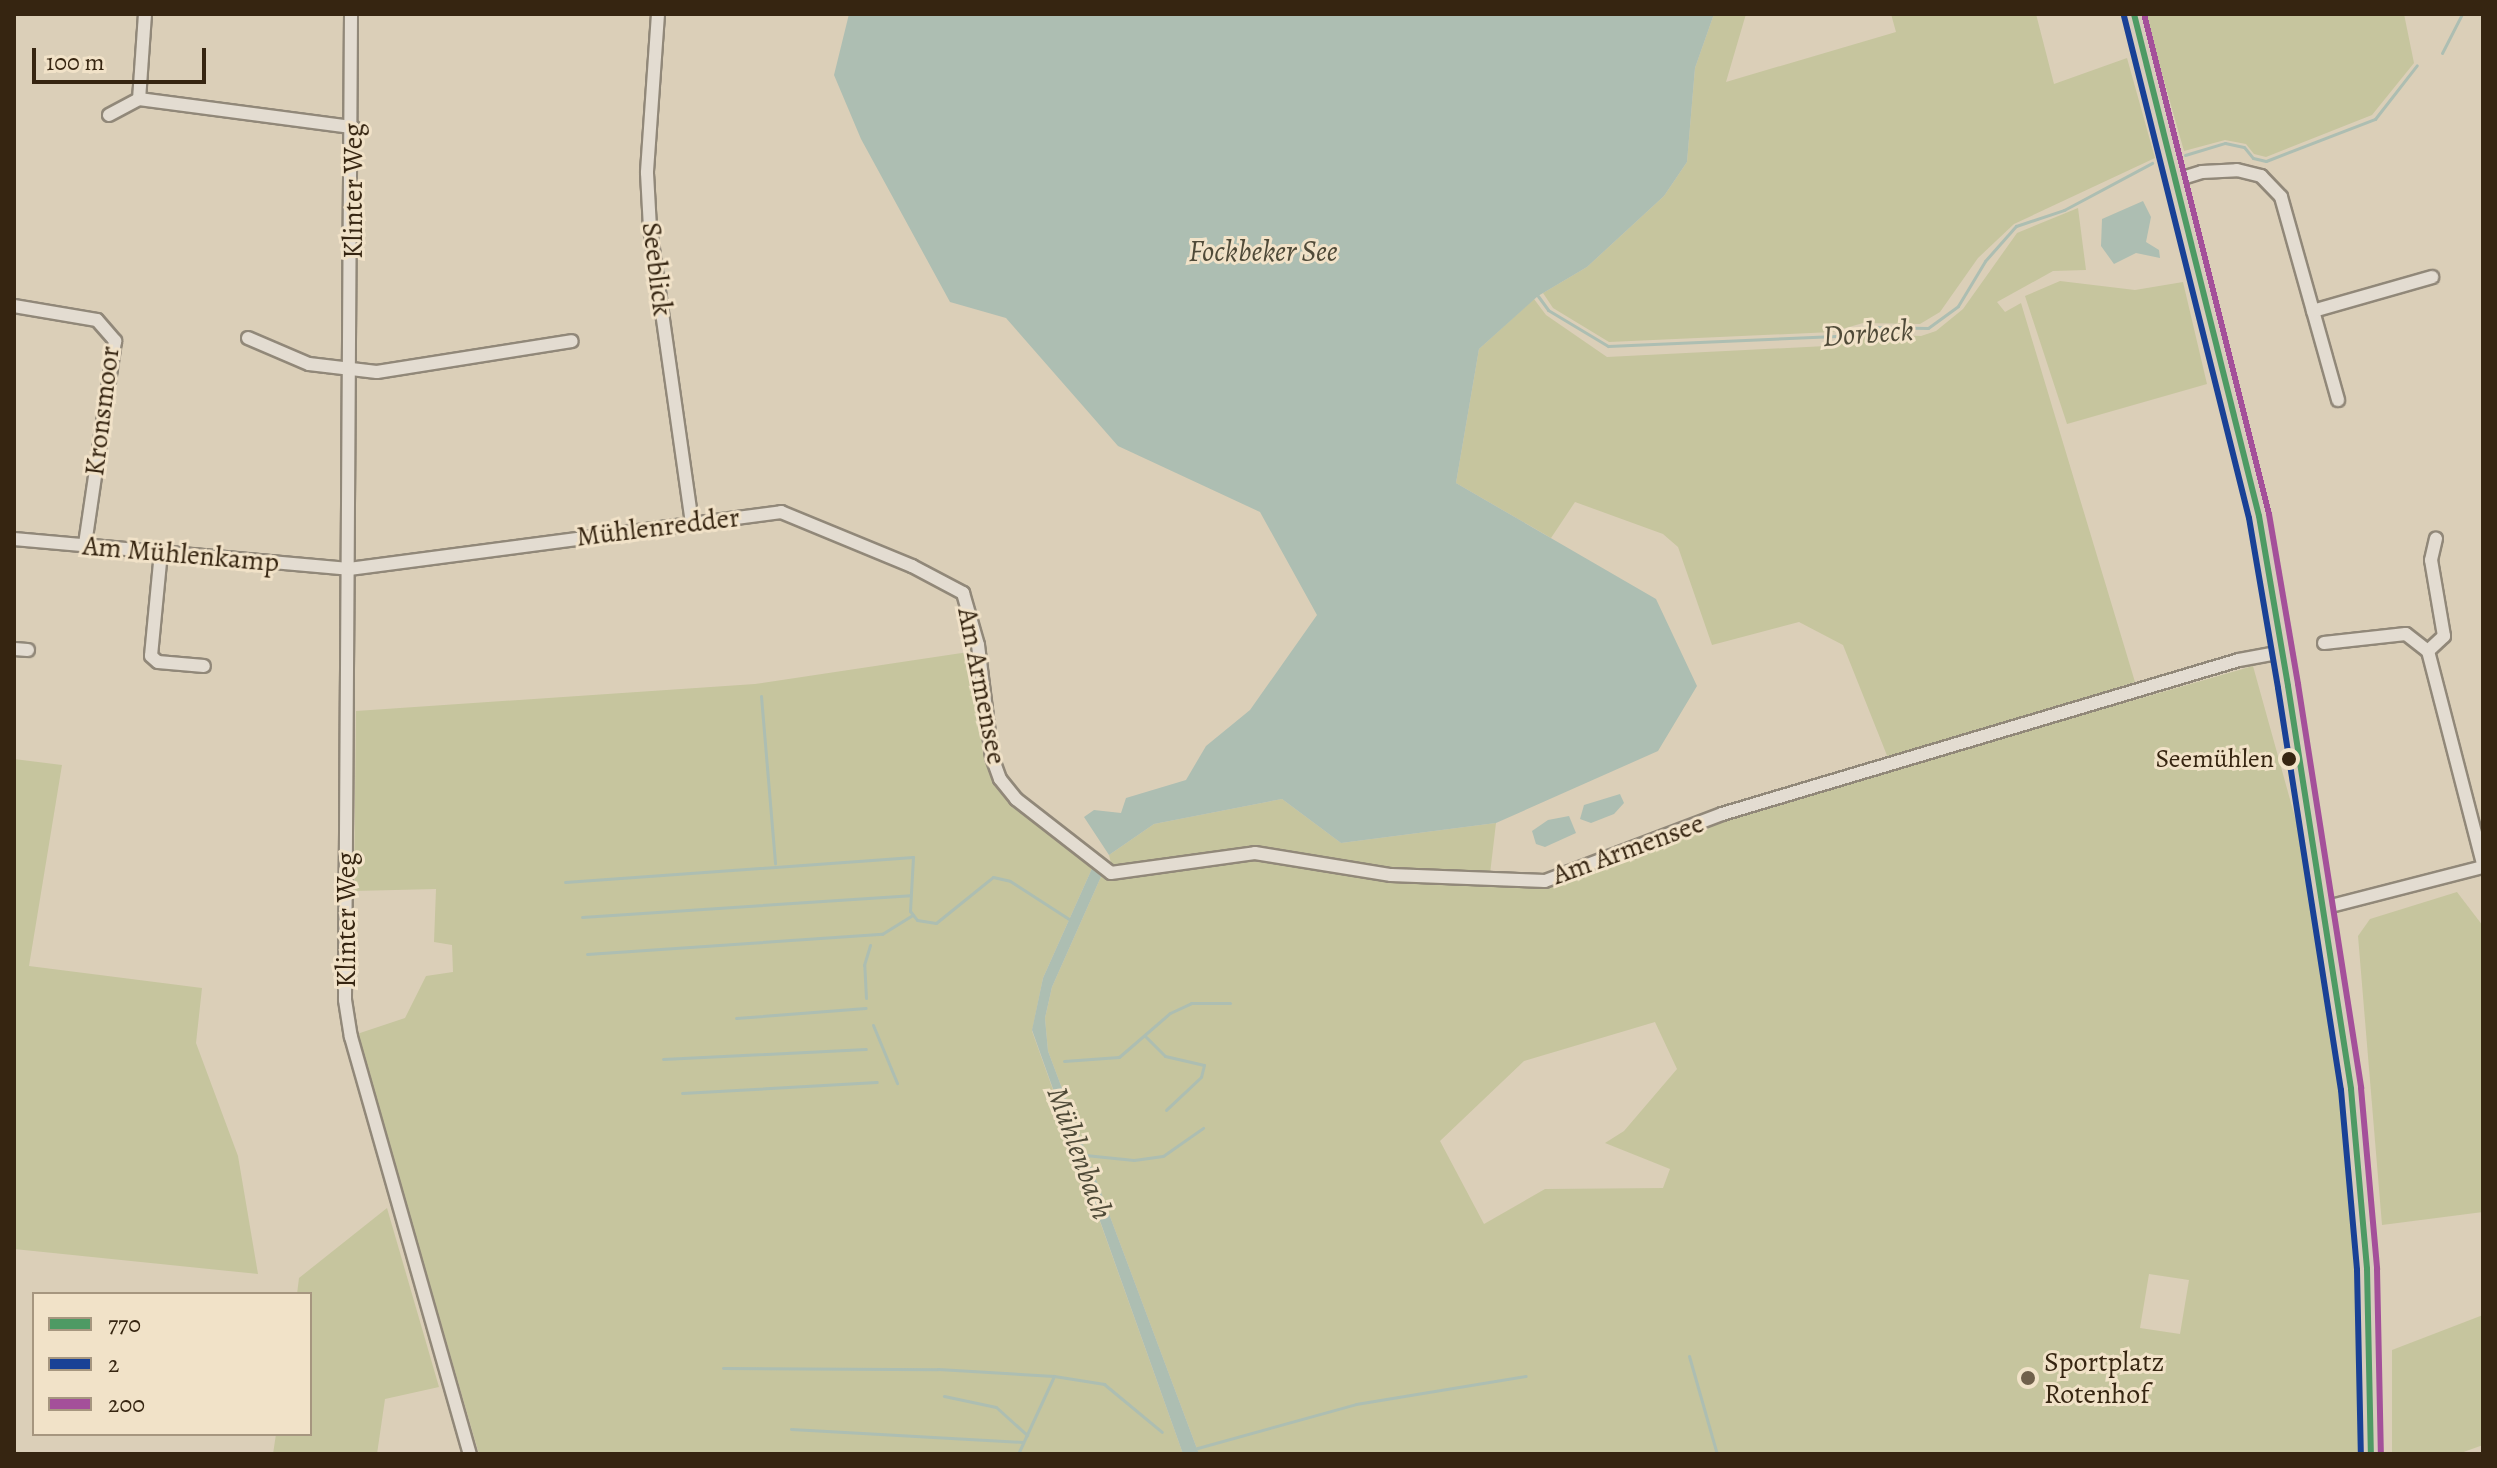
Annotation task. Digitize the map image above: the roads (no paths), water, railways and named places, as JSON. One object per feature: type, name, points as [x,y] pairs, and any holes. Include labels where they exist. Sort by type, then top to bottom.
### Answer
[{"type":"main road","points":[[2134,14],[2259,516],[2282,652],[2351,1089],[2367,1269],[2371,1454]]},
{"type":"street","points":[[139,99],[145,14]]},
{"type":"street","name":"Klinter Weg","points":[[351,14],[353,368],[345,1000],[355,1051],[470,1454]]},
{"type":"street","name":"Seeblick","points":[[658,14],[647,173],[650,228],[692,522]]},
{"type":"street","points":[[109,115],[139,99],[353,127]]},
{"type":"street","points":[[2176,180],[2202,172],[2237,170],[2261,176],[2281,197],[2338,400]]},
{"type":"street","points":[[2313,311],[2432,277]]},
{"type":"street","name":"Kronsmoor","points":[[14,306],[97,320],[115,341],[85,545]]},
{"type":"street","points":[[248,338],[309,364],[377,372],[572,341]]},
{"type":"street","name":"Mühlenredder","points":[[349,569],[781,512],[955,585]]},
{"type":"street","name":"Am Mühlenkamp","points":[[14,539],[349,569]]},
{"type":"street","points":[[2428,651],[2444,636],[2431,560],[2436,539]]},
{"type":"street","points":[[161,552],[151,656],[158,662],[204,666]]},
{"type":"street","name":"Am Armensee","points":[[955,585],[968,604],[978,645],[992,757],[1000,779],[1016,799],[1111,873],[1255,853],[1391,875],[1545,881],[1722,814],[2239,660],[2282,652]]},
{"type":"street","points":[[2323,908],[2483,865],[2428,651],[2406,634],[2324,643]]},
{"type":"street","points":[[14,649],[28,650]]},
{"type":"water","name":"Fockbeker See","points":[[849,14],[1714,14],[1695,68],[1687,162],[1664,196],[1587,267],[1538,296],[1479,349],[1456,483],[1656,599],[1697,686],[1658,751],[1496,823],[1341,843],[1282,799],[1154,824],[1109,855],[1084,817],[1094,810],[1121,813],[1126,798],[1186,780],[1206,746],[1250,710],[1317,615],[1260,512],[1118,446],[1006,318],[950,302],[861,139],[834,75]]},
{"type":"water","points":[[2143,201],[2151,217],[2146,242],[2159,250],[2160,258],[2136,253],[2114,264],[2101,246],[2102,219]]},
{"type":"water","points":[[1620,794],[1624,803],[1614,814],[1591,823],[1580,819],[1584,805]]},
{"type":"water","points":[[1569,816],[1576,833],[1545,847],[1536,844],[1532,831],[1548,820]]},
{"type":"water","name":"Mühlenbach","points":[[1094,864],[1104,870],[1052,987],[1045,1018],[1048,1051],[1199,1454],[1183,1454],[1032,1030],[1043,978]]},
{"type":"waterway","points":[[2442,53],[2462,14]]},
{"type":"waterway","name":"Dorbeck","points":[[2185,155],[2225,143],[2244,147],[2253,158],[2266,161],[2375,119],[2417,65]]},
{"type":"waterway","name":"Dorbeck","points":[[1538,296],[1548,310],[1608,346],[1836,336],[1866,327],[1928,328],[1958,306],[1985,261],[2016,226],[2064,210],[2152,163]]},
{"type":"waterway","points":[[761,696],[775,863]]},
{"type":"waterway","points":[[565,882],[913,857],[910,911],[917,920],[936,923],[993,877],[1010,881],[1069,919]]},
{"type":"waterway","points":[[582,917],[910,895]]},
{"type":"waterway","points":[[587,954],[882,934],[913,915]]},
{"type":"waterway","points":[[866,998],[864,965],[870,945]]},
{"type":"waterway","points":[[1064,1061],[1119,1057],[1170,1013],[1191,1003],[1230,1003]]},
{"type":"waterway","points":[[736,1018],[866,1008]]},
{"type":"waterway","points":[[873,1025],[897,1083]]},
{"type":"waterway","points":[[1145,1036],[1165,1056],[1204,1065],[1201,1077],[1166,1110]]},
{"type":"waterway","points":[[663,1059],[866,1049]]},
{"type":"waterway","points":[[682,1093],[877,1082]]},
{"type":"waterway","name":"Mühlenbach","points":[[1085,1155],[1134,1160],[1163,1156],[1203,1128]]},
{"type":"waterway","points":[[1689,1356],[1717,1454]]},
{"type":"waterway","points":[[723,1368],[938,1369],[1054,1376],[1104,1384],[1162,1432]]},
{"type":"waterway","points":[[1018,1454],[1054,1376]]},
{"type":"waterway","points":[[1194,1449],[1356,1404],[1526,1376]]},
{"type":"waterway","points":[[944,1396],[996,1407],[1027,1435]]},
{"type":"waterway","points":[[791,1429],[1023,1442]]},
{"type":"place","name":"Seemühlen","points":[[2289,759]]},
{"type":"place","name":"Sportplatz Rotenhof","points":[[2028,1378]]}]
